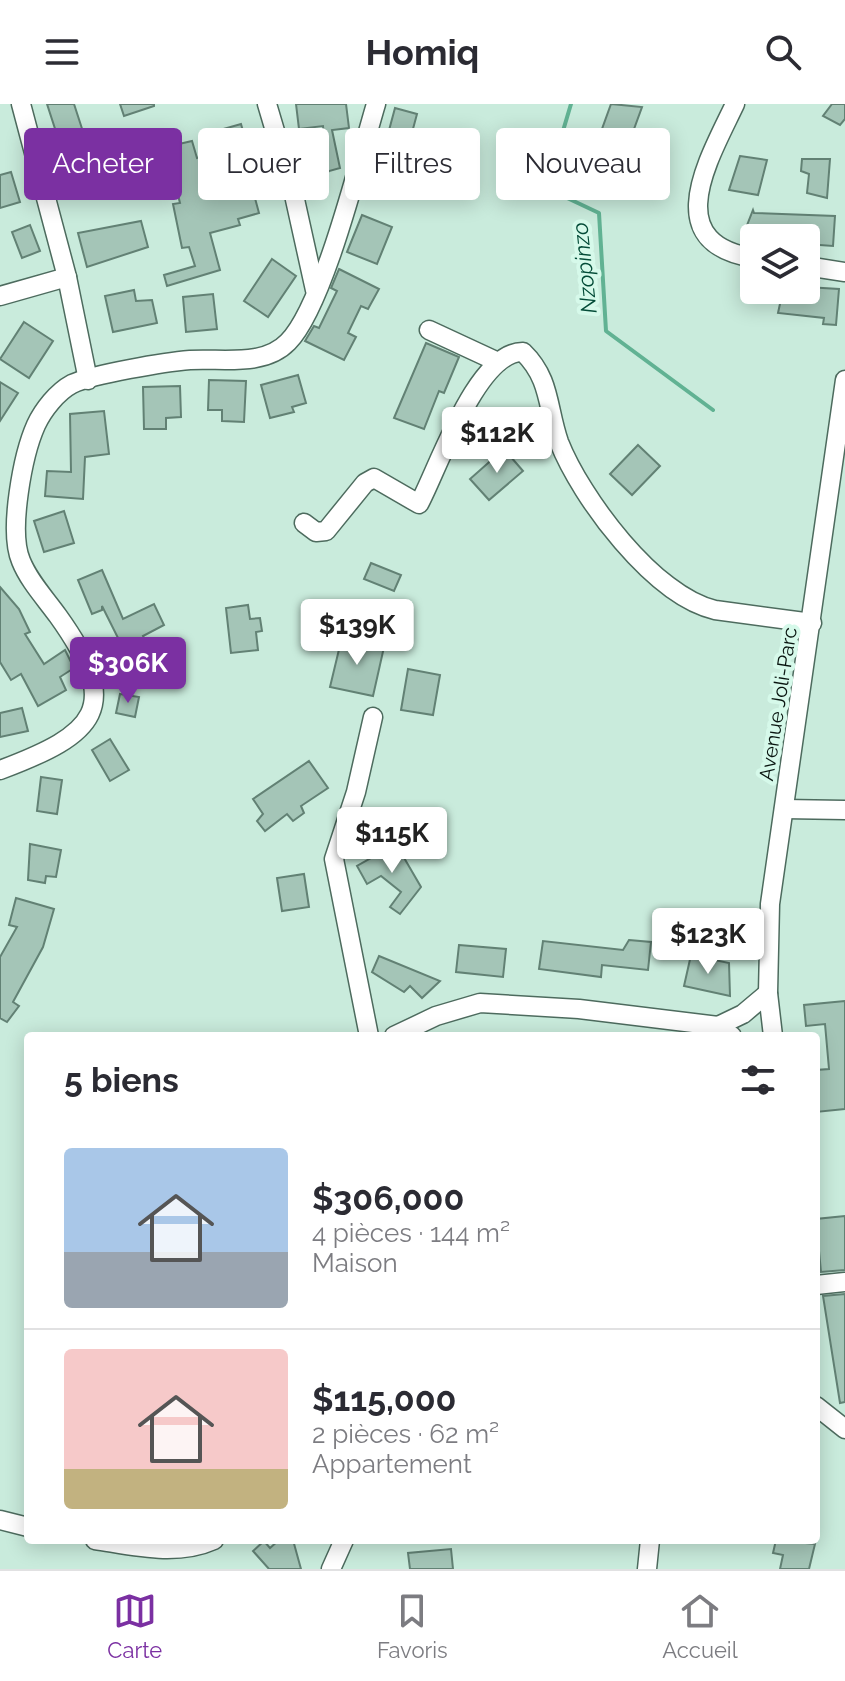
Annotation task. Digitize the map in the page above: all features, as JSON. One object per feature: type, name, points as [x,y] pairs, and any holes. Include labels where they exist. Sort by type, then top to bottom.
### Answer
[{"type":"street","points":[[21,104],[67,277],[88,380]]},
{"type":"street","points":[[267,104],[294,195],[316,293]]},
{"type":"street","points":[[0,770],[63,743],[87,723],[92,711],[93,678],[89,665],[26,571],[15,541],[29,446],[36,426],[58,394],[72,384],[187,360],[260,358],[273,354],[292,339],[316,293],[376,104]]},
{"type":"street","points":[[735,104],[699,187],[696,203],[699,222],[718,247],[740,254]]},
{"type":"street","points":[[820,268],[845,272]]},
{"type":"street","points":[[0,296],[67,277]]},
{"type":"street","points":[[429,330],[498,362]]},
{"type":"street","points":[[304,523],[316,532],[326,531],[365,483],[374,478],[419,504],[455,423],[498,362],[511,352],[523,352],[540,368],[558,439],[582,488],[618,536],[677,593],[699,606],[812,623]]},
{"type":"street","name":"Avenue Joli-Parc","points":[[773,1032],[768,993],[770,904],[845,380]]},
{"type":"street","points":[[368,1032],[334,859],[356,792],[373,717]]},
{"type":"street","points":[[784,809],[845,810]]},
{"type":"street","points":[[402,1032],[436,1016],[480,1003],[579,1009],[725,1031],[768,993]]},
{"type":"street","points":[[820,1285],[845,1282]]},
{"type":"street","points":[[820,1405],[843,1425]]},
{"type":"street","points":[[0,1520],[24,1526]]},
{"type":"street","points":[[123,1544],[157,1549],[202,1544]]},
{"type":"street","points":[[331,1569],[342,1544]]},
{"type":"street","points":[[647,1569],[650,1544]]},
{"type":"building","points":[[47,104],[74,104],[82,128],[55,128]]},
{"type":"building","points":[[120,104],[154,104],[154,106],[124,116]]},
{"type":"building","points":[[296,104],[346,104],[349,128],[332,130],[340,168],[329,171],[329,128],[299,128]]},
{"type":"building","points":[[611,104],[642,107],[634,128],[602,128]]},
{"type":"building","points":[[832,104],[845,104],[845,119],[840,125],[823,116]]},
{"type":"building","points":[[395,108],[417,114],[413,128],[390,128]]},
{"type":"building","points":[[192,141],[197,158],[198,200],[255,200],[259,213],[238,219],[240,225],[210,233],[220,270],[167,286],[164,275],[195,266],[189,247],[182,248],[173,204],[182,200],[182,143]]},
{"type":"building","points":[[740,156],[767,160],[758,195],[729,190]]},
{"type":"building","points":[[802,159],[830,159],[827,198],[807,193],[809,174],[801,171]]},
{"type":"building","points":[[11,172],[20,202],[0,208],[0,175]]},
{"type":"building","points":[[753,210],[754,213],[835,216],[833,246],[820,245],[820,224],[748,224]]},
{"type":"building","points":[[362,215],[392,227],[377,264],[347,252]]},
{"type":"building","points":[[141,221],[148,247],[87,267],[78,233]]},
{"type":"building","points":[[30,225],[40,251],[22,258],[12,232]]},
{"type":"building","points":[[272,259],[296,276],[268,317],[244,301]]},
{"type":"building","points":[[339,269],[379,289],[368,309],[361,306],[348,333],[356,337],[344,360],[305,341],[314,326],[319,328],[337,291],[331,288]]},
{"type":"building","points":[[820,288],[839,289],[836,325],[823,324],[824,318],[778,313],[780,304],[820,304]]},
{"type":"building","points":[[134,290],[136,301],[152,300],[157,323],[113,332],[105,296]]},
{"type":"building","points":[[213,294],[217,329],[186,332],[183,297]]},
{"type":"building","points":[[24,322],[53,341],[29,378],[0,359]]},
{"type":"building","points":[[426,343],[459,357],[444,393],[439,391],[424,429],[394,418]]},
{"type":"building","points":[[298,375],[306,403],[292,407],[294,412],[270,418],[261,385]]},
{"type":"building","points":[[209,380],[246,381],[244,422],[222,421],[222,410],[208,410]]},
{"type":"building","points":[[0,382],[18,393],[0,421]]},
{"type":"building","points":[[180,386],[181,417],[166,418],[166,429],[144,429],[143,387]]},
{"type":"building","points":[[104,411],[109,454],[85,457],[83,499],[45,496],[47,471],[71,472],[70,414]]},
{"type":"building","points":[[638,445],[660,466],[632,495],[610,474]]},
{"type":"building","points":[[504,449],[523,471],[489,500],[470,479]]},
{"type":"building","points":[[64,511],[74,543],[44,552],[34,521]]},
{"type":"building","points":[[371,563],[401,575],[394,591],[364,579]]},
{"type":"building","points":[[102,570],[123,619],[154,604],[164,625],[143,636],[146,642],[125,652],[102,606],[102,610],[92,614],[78,580]]},
{"type":"building","points":[[0,587],[19,609],[30,632],[25,634],[44,664],[65,650],[74,668],[60,677],[66,690],[38,706],[21,674],[11,680],[0,662]]},
{"type":"building","points":[[248,605],[250,619],[260,618],[262,631],[256,632],[258,650],[231,653],[226,608]]},
{"type":"building","points":[[342,637],[384,647],[373,696],[330,687]]},
{"type":"building","points":[[408,669],[440,675],[433,715],[401,710]]},
{"type":"building","points":[[120,694],[139,697],[135,717],[116,713]]},
{"type":"building","points":[[22,708],[28,731],[0,737],[0,713]]},
{"type":"building","points":[[110,739],[129,770],[110,781],[92,750]]},
{"type":"building","points":[[309,761],[328,788],[301,806],[304,813],[293,821],[287,814],[265,831],[257,821],[263,814],[253,799]]},
{"type":"building","points":[[41,777],[62,780],[57,814],[37,811]]},
{"type":"building","points":[[30,844],[61,850],[56,877],[46,876],[45,883],[28,880]]},
{"type":"building","points":[[396,844],[421,887],[400,914],[390,907],[401,892],[381,876],[367,884],[357,866]]},
{"type":"building","points":[[304,874],[309,907],[282,911],[277,878]]},
{"type":"building","points":[[16,898],[54,909],[43,947],[13,1002],[19,1006],[7,1022],[0,1018],[0,957],[17,927],[9,925]]},
{"type":"building","points":[[629,940],[651,942],[648,970],[602,965],[601,977],[539,969],[543,941],[623,950]]},
{"type":"building","points":[[459,945],[506,949],[503,977],[456,972]]},
{"type":"building","points":[[691,955],[729,963],[730,996],[684,986]]},
{"type":"building","points":[[379,956],[440,981],[422,998],[410,986],[404,992],[372,972]]},
{"type":"building","points":[[845,1001],[845,1109],[820,1112],[820,1070],[829,1069],[825,1024],[806,1026],[804,1005]]},
{"type":"building","points":[[845,1216],[845,1270],[821,1272],[820,1219]]},
{"type":"building","points":[[845,1294],[845,1402],[840,1403],[823,1296]]},
{"type":"building","points":[[261,1544],[270,1548],[274,1544],[294,1544],[301,1569],[269,1569],[253,1551]]},
{"type":"building","points":[[775,1544],[815,1544],[809,1569],[780,1569],[783,1555],[773,1553]]},
{"type":"building","points":[[451,1549],[453,1569],[410,1569],[408,1553]]},
{"type":"waterway","name":"Nzopinzo","points":[[571,104],[546,188],[599,213],[606,331],[713,410]]}]
